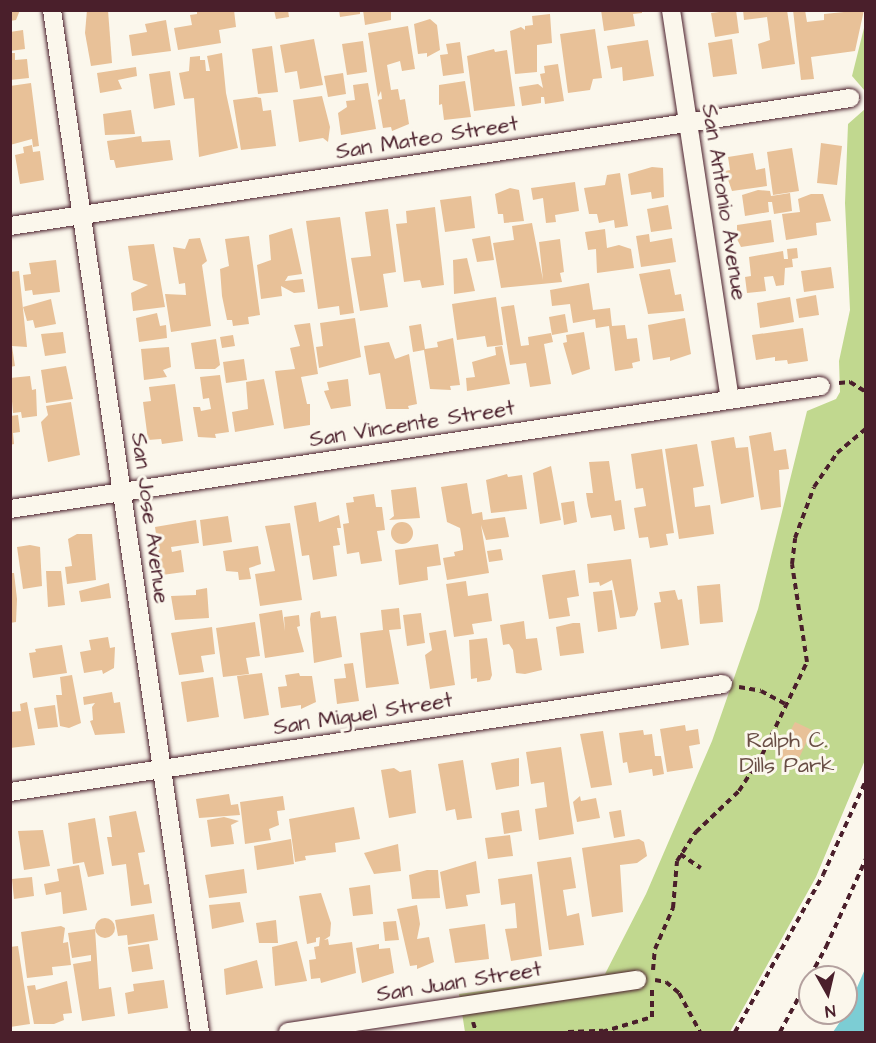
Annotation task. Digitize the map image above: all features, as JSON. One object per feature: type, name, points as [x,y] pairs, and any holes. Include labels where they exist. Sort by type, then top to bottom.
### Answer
[{"type":"street","name":"San Jose Avenue","points":[[52,10],[200,1032]]},
{"type":"street","name":"San Antonio Avenue","points":[[671,10],[730,400]]},
{"type":"street","name":"San Mateo Street","points":[[10,226],[850,98]]},
{"type":"street","name":"San Vincente Street","points":[[10,509],[821,386]]},
{"type":"street","name":"San Miguel Street","points":[[10,792],[723,684]]},
{"type":"street","name":"San Juan Street","points":[[288,1032],[645,979]]},
{"type":"path","points":[[821,386],[849,382],[866,392]]},
{"type":"path","points":[[568,1032],[603,1032],[652,1017],[645,979],[673,908],[674,872],[680,854],[696,831],[739,791],[762,755],[807,662],[792,564],[795,538],[814,487],[837,453],[866,429]]},
{"type":"path","points":[[723,684],[761,691],[785,704]]},
{"type":"path","points":[[735,1032],[823,875],[866,780]]},
{"type":"path","points":[[680,854],[701,868]]},
{"type":"path","points":[[780,1032],[826,947],[866,859]]},
{"type":"path","points":[[645,979],[666,982],[679,993],[700,1032]]},
{"type":"path","points":[[473,1022],[476,1032]]},
{"type":"green space","points":[[865,24],[865,91],[852,76]]},
{"type":"green space","name":"Ralph C. Dills Park","points":[[865,109],[865,760],[816,877],[730,1032],[465,1032],[459,994],[605,974],[646,894],[712,741],[758,609],[807,411],[836,399],[840,392],[839,361],[850,310],[845,203],[848,124]]},
{"type":"water","points":[[865,969],[865,1032],[833,1032],[838,1025],[858,1025],[858,985]]},
{"type":"building","points":[[10,10],[20,10],[16,20],[10,21]]},
{"type":"building","points":[[87,10],[108,10],[112,63],[91,66],[85,33]]},
{"type":"building","points":[[197,10],[234,10],[236,27],[219,30],[221,43],[178,50],[174,28],[192,25],[190,15],[197,14]]},
{"type":"building","points":[[274,10],[288,10],[289,17],[276,19]]},
{"type":"building","points":[[339,10],[360,10],[360,14],[340,17]]},
{"type":"building","points":[[363,10],[391,12],[391,20],[365,25]]},
{"type":"building","points":[[601,10],[642,10],[642,13],[633,14],[635,26],[604,31]]},
{"type":"building","points":[[736,10],[739,33],[715,37],[711,13]]},
{"type":"building","points":[[743,10],[787,10],[795,64],[762,69],[758,44],[770,40],[767,17],[744,20]]},
{"type":"building","points":[[793,10],[805,10],[807,22],[824,20],[824,14],[864,10],[855,51],[811,57],[814,79],[801,80]]},
{"type":"building","points":[[550,14],[552,43],[537,45],[537,72],[515,74],[510,31],[521,27],[525,30],[525,26],[533,25],[532,16]]},
{"type":"building","points":[[430,19],[437,25],[440,50],[427,57],[427,53],[418,54],[414,24]]},
{"type":"building","points":[[166,20],[171,51],[132,56],[129,35],[147,32],[145,24]]},
{"type":"building","points":[[408,26],[415,69],[402,71],[400,61],[387,65],[391,90],[398,89],[400,100],[405,99],[409,124],[392,131],[391,127],[383,128],[378,100],[382,99],[381,91],[378,97],[368,33]]},
{"type":"building","points":[[595,29],[602,78],[593,79],[590,90],[568,93],[560,34]]},
{"type":"building","points":[[23,30],[25,49],[10,51],[10,32]]},
{"type":"building","points":[[314,39],[323,85],[300,89],[297,71],[285,73],[280,45]]},
{"type":"building","points":[[732,39],[737,74],[713,77],[708,43]]},
{"type":"building","points":[[648,40],[654,76],[623,81],[622,67],[611,69],[607,46]]},
{"type":"building","points":[[363,41],[367,72],[347,75],[342,44]]},
{"type":"building","points":[[460,42],[464,73],[443,76],[440,55],[448,54],[446,44]]},
{"type":"building","points":[[272,46],[278,92],[258,94],[252,49]]},
{"type":"building","points":[[494,49],[495,52],[507,50],[515,106],[474,111],[467,56]]},
{"type":"building","points":[[10,53],[15,53],[15,60],[27,59],[29,78],[10,80]]},
{"type":"building","points":[[222,53],[226,93],[238,148],[199,157],[194,98],[184,99],[179,73],[189,71],[190,57],[200,56],[200,60],[205,60],[206,71],[210,71],[207,56]]},
{"type":"building","points":[[558,64],[564,101],[545,104],[544,97],[541,97],[541,103],[522,106],[519,87],[538,84],[543,88],[540,74],[545,73],[544,66]]},
{"type":"building","points":[[136,67],[137,76],[118,80],[122,89],[100,93],[97,73]]},
{"type":"building","points":[[170,71],[175,105],[154,109],[149,74]]},
{"type":"building","points":[[343,73],[346,94],[328,97],[324,76]]},
{"type":"building","points":[[465,81],[471,117],[444,120],[442,104],[439,105],[439,85]]},
{"type":"building","points":[[31,83],[39,146],[33,147],[32,139],[10,145],[10,86]]},
{"type":"building","points":[[368,83],[376,129],[341,135],[338,113],[347,107],[346,101],[355,100],[353,85]]},
{"type":"building","points":[[322,96],[330,127],[328,142],[323,138],[299,142],[293,100]]},
{"type":"building","points":[[261,98],[263,111],[271,110],[276,146],[241,150],[233,100]]},
{"type":"building","points":[[131,110],[135,134],[105,135],[103,114]]},
{"type":"building","points":[[141,136],[142,142],[170,140],[173,160],[116,168],[114,160],[110,160],[107,141]]},
{"type":"building","points":[[821,143],[842,146],[837,185],[817,183]]},
{"type":"building","points":[[32,145],[33,152],[40,151],[44,180],[20,184],[15,155],[24,153],[23,147]]},
{"type":"building","points":[[792,148],[799,191],[773,195],[767,152]]},
{"type":"building","points":[[753,153],[756,170],[765,168],[767,186],[732,191],[725,171],[730,170],[728,157]]},
{"type":"building","points":[[652,167],[663,168],[664,197],[652,199],[651,192],[631,195],[628,174]]},
{"type":"building","points":[[620,173],[628,226],[615,228],[614,220],[599,223],[597,214],[589,214],[584,188],[605,185],[607,175]]},
{"type":"building","points":[[575,182],[579,211],[555,215],[556,222],[546,223],[543,198],[533,200],[531,188]]},
{"type":"building","points":[[510,188],[519,190],[524,221],[504,223],[503,214],[498,214],[495,194]]},
{"type":"building","points":[[758,190],[770,191],[771,196],[790,193],[792,211],[774,214],[772,202],[768,202],[769,212],[745,216],[742,195]]},
{"type":"building","points":[[811,194],[823,194],[831,221],[816,223],[817,235],[786,240],[782,214],[800,212],[798,199]]},
{"type":"building","points":[[471,196],[475,228],[445,232],[440,200]]},
{"type":"building","points":[[668,205],[672,229],[651,232],[647,209]]},
{"type":"building","points":[[435,207],[444,285],[422,288],[420,280],[404,282],[396,224],[407,223],[406,211]]},
{"type":"building","points":[[388,209],[396,272],[383,274],[388,307],[360,311],[351,258],[371,256],[365,212]]},
{"type":"building","points":[[340,217],[354,313],[340,315],[339,306],[318,309],[306,221]]},
{"type":"building","points":[[771,220],[774,242],[741,247],[737,239],[737,225]]},
{"type":"building","points":[[532,223],[543,280],[539,242],[560,239],[564,272],[560,273],[562,282],[501,288],[493,243],[514,240],[512,226]]},
{"type":"building","points":[[292,228],[302,274],[288,276],[285,281],[303,279],[305,292],[294,293],[281,286],[282,296],[261,299],[257,265],[271,260],[269,235]]},
{"type":"building","points":[[605,229],[607,248],[619,245],[631,249],[634,268],[597,273],[596,249],[588,250],[585,232]]},
{"type":"building","points":[[649,234],[650,242],[672,238],[676,262],[641,267],[636,236]]},
{"type":"building","points":[[249,236],[260,315],[248,317],[249,324],[233,326],[232,320],[227,320],[222,296],[220,269],[229,266],[225,239]]},
{"type":"building","points":[[490,236],[494,260],[477,262],[472,239]]},
{"type":"building","points":[[200,238],[207,261],[202,265],[211,326],[171,332],[165,294],[186,295],[185,283],[179,284],[173,247],[185,249],[189,239]]},
{"type":"building","points":[[154,244],[165,307],[133,311],[131,293],[148,285],[133,280],[128,246]]},
{"type":"building","points":[[797,248],[798,258],[792,259],[793,267],[785,268],[784,285],[776,286],[773,276],[764,277],[766,291],[747,293],[745,277],[751,276],[749,257],[783,251],[784,259],[788,259],[787,249]]},
{"type":"building","points":[[467,258],[475,291],[454,294],[453,260]]},
{"type":"building","points":[[56,260],[60,292],[33,295],[32,290],[25,291],[23,275],[31,274],[29,263]]},
{"type":"building","points":[[831,267],[834,288],[804,292],[801,271]]},
{"type":"building","points":[[670,269],[675,295],[681,294],[684,311],[648,314],[639,274]]},
{"type":"building","points":[[19,271],[27,347],[12,346],[15,366],[10,367],[10,272]]},
{"type":"building","points":[[589,283],[593,310],[610,308],[612,326],[625,325],[627,339],[637,338],[640,361],[632,363],[633,368],[615,371],[609,326],[596,328],[595,319],[573,323],[570,304],[552,306],[550,290]]},
{"type":"building","points":[[816,295],[819,315],[799,318],[796,299]]},
{"type":"building","points":[[496,297],[503,345],[487,347],[485,336],[457,340],[452,304]]},
{"type":"building","points":[[790,297],[794,322],[760,328],[757,303]]},
{"type":"building","points":[[51,299],[56,324],[35,328],[33,320],[27,321],[23,307]]},
{"type":"building","points":[[514,305],[521,346],[529,345],[528,337],[551,333],[553,342],[544,344],[551,384],[530,387],[526,363],[510,365],[501,307]]},
{"type":"building","points":[[157,313],[160,326],[166,325],[167,338],[139,342],[136,318]]},
{"type":"building","points":[[565,314],[568,332],[552,335],[549,317]]},
{"type":"building","points":[[355,318],[361,357],[319,368],[316,347],[323,346],[320,323]]},
{"type":"building","points":[[685,318],[691,354],[670,361],[670,357],[653,360],[648,325]]},
{"type":"building","points":[[310,323],[318,374],[301,377],[307,404],[310,404],[310,425],[284,429],[275,371],[295,369],[290,348],[300,346],[294,325]]},
{"type":"building","points":[[421,324],[425,349],[438,347],[437,342],[453,338],[460,385],[450,386],[451,390],[430,389],[424,350],[413,352],[409,326]]},
{"type":"building","points":[[803,328],[808,361],[788,364],[787,360],[775,361],[775,357],[756,360],[752,335]]},
{"type":"building","points":[[63,332],[66,353],[45,356],[41,334]]},
{"type":"building","points":[[584,332],[590,369],[572,375],[563,343],[567,342],[566,335]]},
{"type":"building","points":[[233,335],[235,346],[222,348],[220,337]]},
{"type":"building","points":[[216,339],[220,365],[215,369],[195,369],[191,343]]},
{"type":"building","points":[[389,342],[395,359],[409,354],[417,404],[408,406],[409,409],[386,409],[380,373],[369,375],[364,346]]},
{"type":"building","points":[[502,346],[510,384],[467,391],[466,378],[475,377],[472,362],[496,355],[495,347]]},
{"type":"building","points":[[169,347],[171,367],[163,370],[167,377],[144,380],[141,349]]},
{"type":"building","points":[[244,359],[247,380],[226,383],[223,362]]},
{"type":"building","points":[[66,366],[73,399],[46,403],[41,370]]},
{"type":"building","points":[[220,375],[229,432],[215,434],[216,438],[198,437],[193,407],[200,407],[201,411],[211,409],[209,398],[203,399],[200,377]]},
{"type":"building","points":[[30,376],[32,390],[36,389],[37,416],[22,418],[21,412],[13,413],[10,378]]},
{"type":"building","points":[[264,379],[274,425],[235,432],[232,412],[248,409],[246,382]]},
{"type":"building","points":[[348,379],[351,406],[331,409],[324,391],[329,390],[327,382]]},
{"type":"building","points":[[175,384],[183,441],[162,444],[161,439],[148,440],[143,402],[151,401],[149,387]]},
{"type":"building","points":[[71,402],[80,455],[48,462],[41,422],[48,415],[46,406]]},
{"type":"building","points":[[18,415],[20,432],[13,433],[14,444],[10,445],[10,416]]},
{"type":"building","points":[[771,432],[774,451],[786,449],[789,469],[779,470],[781,507],[761,510],[749,436]]},
{"type":"building","points":[[734,437],[736,448],[748,447],[754,497],[721,504],[711,441]]},
{"type":"building","points":[[697,444],[704,486],[693,488],[695,507],[710,505],[714,534],[679,539],[665,449]]},
{"type":"building","points":[[662,449],[674,533],[666,534],[668,545],[650,548],[648,537],[639,538],[634,508],[646,506],[643,488],[636,489],[631,454]]},
{"type":"building","points":[[609,461],[615,501],[621,500],[625,529],[614,531],[611,515],[591,518],[586,493],[593,493],[589,462]]},
{"type":"building","points":[[551,466],[561,520],[540,524],[533,473]]},
{"type":"building","points":[[507,474],[508,477],[522,475],[527,509],[491,513],[486,480]]},
{"type":"building","points":[[467,483],[472,514],[482,512],[483,520],[505,517],[509,537],[486,540],[481,525],[489,573],[447,580],[443,558],[455,556],[454,552],[463,550],[463,546],[460,528],[447,522],[441,487]]},
{"type":"building","points":[[416,487],[420,518],[389,520],[394,516],[391,490]]},
{"type":"building","points":[[374,494],[376,507],[382,507],[385,530],[377,531],[382,561],[361,564],[359,552],[347,554],[343,524],[349,523],[346,503],[354,502],[353,497]]},
{"type":"building","points":[[574,501],[577,522],[564,525],[561,503]]},
{"type":"building","points":[[316,502],[319,522],[339,515],[341,528],[337,528],[340,545],[333,546],[337,576],[313,580],[309,555],[302,556],[294,506]]},
{"type":"building","points":[[228,516],[232,542],[203,546],[200,520]]},
{"type":"building","points":[[196,520],[199,543],[171,547],[172,552],[181,550],[184,572],[162,575],[155,527]]},
{"type":"building","points":[[402,522],[410,525],[413,533],[410,541],[402,544],[394,541],[391,533],[394,525]]},
{"type":"building","points":[[290,523],[302,600],[260,606],[255,574],[275,571],[265,526]]},
{"type":"building","points":[[77,534],[92,534],[96,580],[67,584],[65,567],[72,566],[68,539]]},
{"type":"building","points":[[438,544],[441,565],[427,567],[428,580],[399,585],[395,550]]},
{"type":"building","points":[[30,545],[40,547],[42,586],[23,589],[17,547]]},
{"type":"building","points":[[258,546],[261,564],[249,568],[251,579],[239,580],[238,572],[226,571],[223,551]]},
{"type":"building","points":[[501,549],[503,560],[489,562],[487,551]]},
{"type":"building","points":[[631,559],[638,609],[635,616],[620,618],[612,580],[600,586],[599,582],[589,583],[587,564]]},
{"type":"building","points":[[575,570],[579,596],[567,598],[570,616],[549,619],[542,575]]},
{"type":"building","points":[[46,571],[61,571],[65,605],[48,607]]},
{"type":"building","points":[[10,573],[14,573],[17,599],[16,622],[10,623]]},
{"type":"building","points":[[466,581],[468,596],[488,593],[492,621],[472,624],[474,634],[454,637],[446,584]]},
{"type":"building","points":[[109,583],[111,598],[81,602],[79,591]]},
{"type":"building","points":[[720,584],[723,622],[700,624],[697,586]]},
{"type":"building","points":[[207,588],[209,618],[175,620],[171,596],[196,595],[196,590]]},
{"type":"building","points":[[612,590],[617,629],[598,632],[593,592]]},
{"type":"building","points":[[675,590],[678,600],[682,599],[689,645],[661,649],[654,603],[661,602],[659,592]]},
{"type":"building","points":[[399,608],[401,629],[389,630],[399,684],[366,688],[360,633],[383,630],[381,610]]},
{"type":"building","points":[[282,610],[285,631],[284,617],[299,615],[300,626],[297,627],[304,652],[265,658],[259,614]]},
{"type":"building","points":[[320,611],[321,618],[336,616],[342,657],[314,663],[310,619],[311,613]]},
{"type":"building","points":[[421,613],[425,643],[407,646],[403,615]]},
{"type":"building","points":[[524,621],[526,639],[537,638],[542,670],[525,674],[516,673],[513,650],[509,644],[503,645],[500,625]]},
{"type":"building","points":[[255,622],[260,656],[246,658],[249,674],[223,677],[216,628]]},
{"type":"building","points":[[580,623],[584,653],[560,656],[556,627]]},
{"type":"building","points":[[212,627],[215,654],[201,656],[204,672],[179,675],[171,633]]},
{"type":"building","points":[[446,630],[455,685],[430,689],[425,655],[432,650],[429,633]]},
{"type":"building","points":[[108,637],[110,648],[115,647],[114,668],[103,674],[102,670],[84,673],[80,652],[91,650],[89,640]]},
{"type":"building","points":[[487,638],[492,675],[490,680],[477,682],[477,678],[471,679],[469,640]]},
{"type":"building","points":[[62,645],[67,673],[33,678],[29,653],[36,652],[35,649]]},
{"type":"building","points":[[353,663],[359,701],[337,704],[334,679],[346,678],[344,664]]},
{"type":"building","points":[[262,673],[269,715],[244,719],[237,676]]},
{"type":"building","points":[[299,673],[300,676],[312,676],[316,702],[301,709],[301,705],[281,708],[278,687],[287,686],[285,675]]},
{"type":"building","points":[[72,675],[81,723],[69,728],[60,726],[56,695],[62,695],[60,677]]},
{"type":"building","points":[[213,677],[219,717],[187,722],[181,682]]},
{"type":"building","points":[[112,692],[114,703],[120,702],[125,733],[95,735],[90,721],[93,720],[92,707],[95,703],[84,705],[83,697]]},
{"type":"building","points":[[27,702],[35,745],[10,748],[10,712],[21,711],[20,704]]},
{"type":"building","points":[[55,705],[58,727],[38,729],[34,708]]},
{"type":"building","points":[[795,722],[812,730],[795,767],[777,757]]},
{"type":"building","points":[[685,725],[686,731],[698,729],[700,744],[689,746],[693,768],[667,772],[660,729]]},
{"type":"building","points":[[643,730],[644,735],[652,734],[655,756],[661,756],[664,774],[653,776],[652,769],[629,773],[627,762],[623,763],[619,733]]},
{"type":"building","points":[[603,731],[612,785],[591,788],[580,734]]},
{"type":"building","points":[[561,747],[574,834],[539,840],[535,809],[547,807],[544,782],[531,784],[526,752]]},
{"type":"building","points":[[519,758],[519,786],[496,790],[491,763]]},
{"type":"building","points":[[463,760],[472,818],[457,820],[455,809],[446,811],[438,764]]},
{"type":"building","points":[[394,768],[400,772],[411,770],[416,813],[389,818],[381,770]]},
{"type":"building","points":[[229,794],[231,805],[238,804],[240,815],[199,818],[196,799]]},
{"type":"building","points":[[283,796],[285,810],[277,811],[279,825],[269,829],[271,840],[245,844],[240,802]]},
{"type":"building","points":[[580,796],[581,801],[596,798],[600,818],[577,822],[573,802]]},
{"type":"building","points":[[354,807],[360,839],[335,843],[336,852],[305,856],[306,860],[295,862],[289,819]]},
{"type":"building","points":[[519,810],[522,831],[504,834],[501,813]]},
{"type":"building","points":[[621,810],[625,836],[614,838],[609,812]]},
{"type":"building","points":[[136,811],[145,852],[138,853],[144,885],[149,884],[152,903],[131,906],[126,864],[112,866],[107,837],[112,837],[109,816]]},
{"type":"building","points":[[224,817],[239,821],[231,825],[234,844],[211,847],[207,820]]},
{"type":"building","points":[[95,818],[104,874],[88,877],[84,862],[73,864],[68,823]]},
{"type":"building","points":[[43,830],[50,866],[24,870],[18,831]]},
{"type":"building","points":[[510,835],[513,856],[488,859],[485,838]]},
{"type":"building","points":[[291,839],[294,864],[257,870],[254,846]]},
{"type":"building","points":[[639,839],[644,842],[647,856],[637,863],[620,865],[623,912],[592,917],[582,848]]},
{"type":"building","points":[[398,844],[401,871],[374,874],[364,853]]},
{"type":"building","points":[[571,857],[576,888],[563,890],[567,916],[579,913],[584,945],[549,950],[537,862]]},
{"type":"building","points":[[476,861],[480,893],[466,895],[468,906],[446,909],[440,872]]},
{"type":"building","points":[[79,865],[87,910],[63,914],[61,892],[46,895],[44,884],[59,881],[57,869]]},
{"type":"building","points":[[244,869],[247,893],[209,898],[205,875]]},
{"type":"building","points":[[427,870],[438,870],[440,898],[412,899],[409,875]]},
{"type":"building","points":[[532,874],[542,956],[511,961],[505,929],[517,928],[515,903],[501,905],[498,879]]},
{"type":"building","points":[[32,877],[34,896],[14,899],[12,879]]},
{"type":"building","points":[[370,885],[373,914],[353,916],[349,888]]},
{"type":"building","points":[[321,893],[331,923],[330,936],[324,940],[328,939],[329,945],[352,942],[356,973],[321,983],[320,978],[311,979],[309,960],[316,959],[314,947],[319,946],[320,937],[316,938],[316,942],[307,944],[299,896]]},
{"type":"building","points":[[240,902],[244,922],[212,929],[209,905]]},
{"type":"building","points":[[417,905],[420,924],[417,939],[429,937],[434,962],[417,969],[417,965],[410,966],[397,909]]},
{"type":"building","points":[[154,914],[158,940],[128,945],[127,935],[118,936],[115,920]]},
{"type":"building","points":[[101,918],[109,918],[115,924],[115,932],[109,938],[101,938],[95,932],[95,924]]},
{"type":"building","points":[[276,920],[278,943],[259,943],[256,923]]},
{"type":"building","points":[[396,921],[399,940],[385,941],[383,922]]},
{"type":"building","points":[[485,924],[489,959],[455,963],[449,929]]},
{"type":"building","points":[[61,926],[65,928],[63,943],[68,942],[71,965],[52,967],[53,975],[27,978],[21,932]]},
{"type":"building","points":[[95,929],[99,989],[111,987],[115,1016],[82,1021],[73,964],[91,961],[91,955],[72,958],[68,933]]},
{"type":"building","points":[[297,941],[307,981],[275,986],[272,947]]},
{"type":"building","points":[[149,944],[153,969],[132,972],[128,947]]},
{"type":"building","points":[[379,944],[379,949],[390,948],[394,973],[362,983],[356,948]]},
{"type":"building","points":[[18,946],[30,1024],[10,1027],[10,947]]},
{"type":"building","points":[[257,960],[263,988],[226,995],[224,969]]},
{"type":"building","points":[[164,980],[168,1008],[128,1014],[125,993],[134,991],[133,984]]},
{"type":"building","points":[[67,981],[72,1013],[63,1014],[64,1020],[54,1024],[34,1024],[27,986],[35,985],[36,990]]}]
